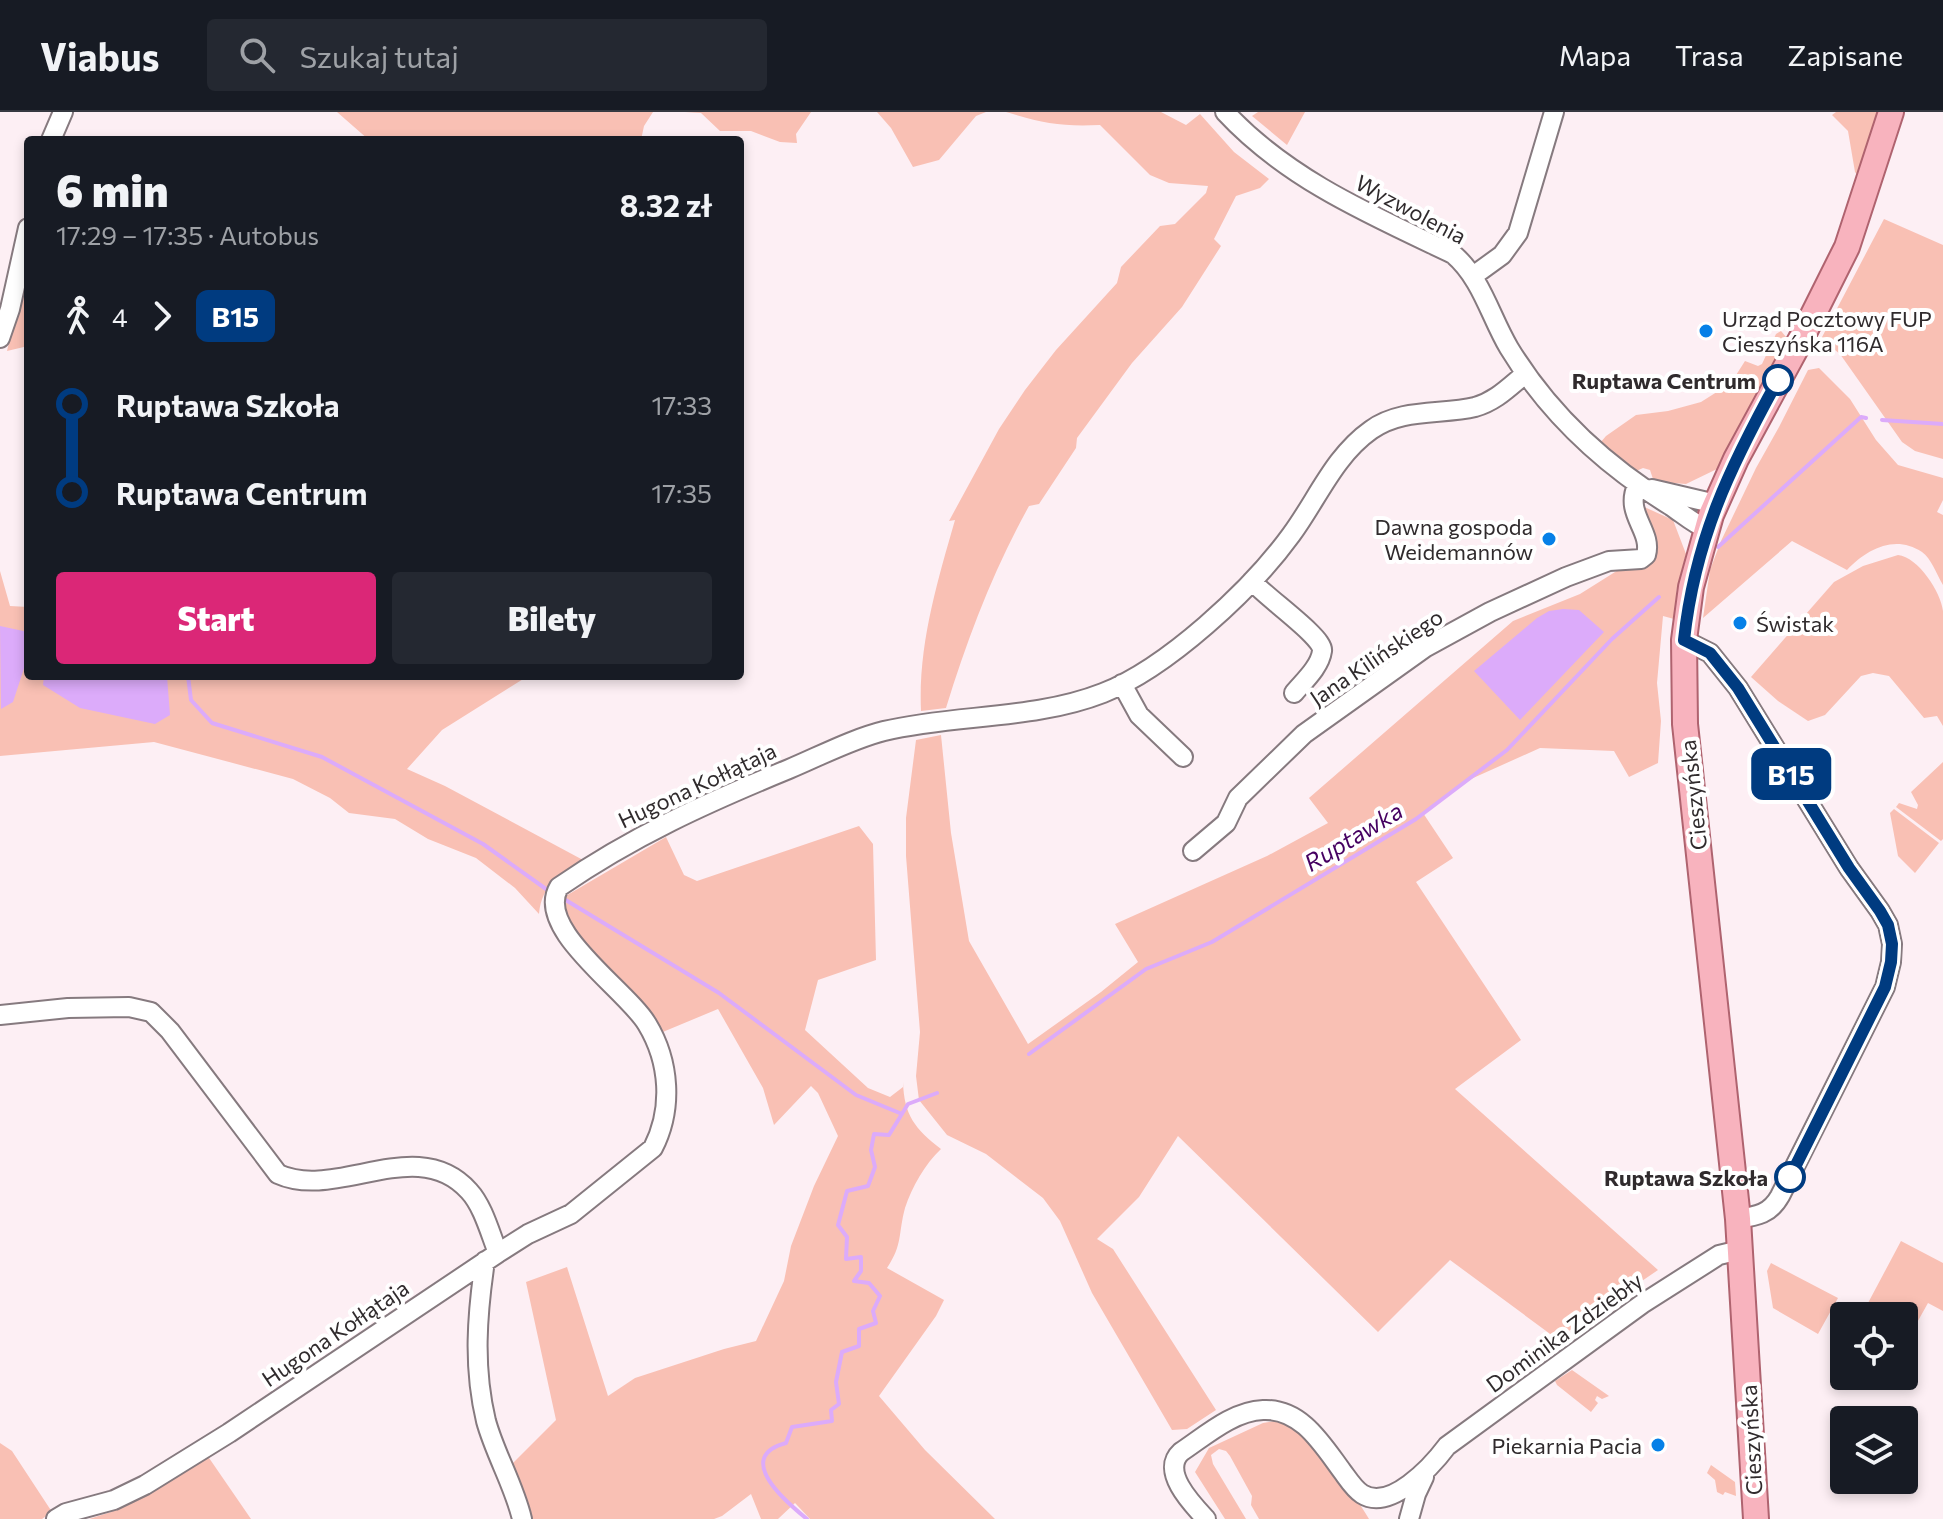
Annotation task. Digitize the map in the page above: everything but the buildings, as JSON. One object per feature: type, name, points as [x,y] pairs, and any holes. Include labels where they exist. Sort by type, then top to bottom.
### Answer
[{"type":"main road","name":"Cieszyńska","points":[[1756,1519],[1738,1219],[1685,724],[1684,640],[1691,587],[1716,504],[1736,459],[1847,247],[1891,112]]},
{"type":"street","points":[[53,136],[63,112]]},
{"type":"street","name":"Wyzwolenia","points":[[1225,112],[1250,139],[1312,184],[1453,254],[1473,276],[1494,323],[1525,374],[1603,459],[1637,486],[1707,529]]},
{"type":"street","points":[[1473,276],[1502,255],[1518,233],[1554,112]]},
{"type":"street","points":[[0,338],[24,246]]},
{"type":"street","name":"Hugona Kołłątaja","points":[[56,1519],[66,1513],[114,1500],[145,1485],[229,1433],[528,1234],[571,1214],[644,1158],[660,1133],[667,1098],[665,1075],[655,1040],[636,1008],[563,930],[554,911],[555,894],[559,887],[653,829],[880,732],[1067,705],[1122,684],[1196,632],[1252,581],[1292,534],[1337,464],[1370,430],[1399,417],[1475,407],[1495,400],[1525,374]]},
{"type":"street","name":"Wyzwolenia","points":[[1637,486],[1716,504]]},
{"type":"street","name":"Jana Kilińskiego","points":[[1193,851],[1226,823],[1238,798],[1304,734],[1426,647],[1490,612],[1591,567],[1609,561],[1641,559],[1648,549],[1632,501],[1637,486]]},
{"type":"street","points":[[1252,581],[1263,594],[1316,636],[1322,646],[1314,668],[1294,693]]},
{"type":"street","points":[[1684,640],[1710,653],[1738,688],[1849,868],[1880,911],[1888,925],[1892,944],[1885,987],[1780,1196],[1773,1208],[1762,1215],[1738,1219]]},
{"type":"street","points":[[1122,684],[1139,715],[1183,757]]},
{"type":"street","points":[[0,1015],[68,1008],[129,1007],[151,1012],[170,1031],[278,1174],[290,1180],[307,1182],[400,1167],[435,1170],[460,1182],[471,1192],[492,1257],[476,1339],[479,1384],[486,1422],[522,1519]]},
{"type":"street","name":"Dominika Zdziebły","points":[[1206,1519],[1191,1504],[1177,1481],[1173,1465],[1181,1452],[1229,1421],[1262,1410],[1288,1416],[1313,1432],[1363,1496],[1375,1499],[1406,1487],[1427,1470],[1447,1446],[1630,1313],[1719,1255],[1740,1250]]},
{"type":"street","name":"Dominika Zdziebły","points":[[1409,1519],[1427,1470]]},
{"type":"shaded area","points":[[337,112],[653,112],[642,136],[364,136]]},
{"type":"shaded area","points":[[685,112],[811,112],[796,134],[797,143],[780,142],[751,131],[720,131],[701,113]]},
{"type":"shaded area","points":[[877,112],[986,112],[976,116],[939,160],[913,167],[891,128]]},
{"type":"shaded area","points":[[1006,112],[1161,112],[1186,125],[1200,114],[1234,152],[1269,179],[1260,188],[1236,196],[1214,239],[1221,246],[1182,307],[1132,363],[1077,438],[1076,448],[1039,504],[1029,506],[982,605],[946,708],[921,711],[926,638],[955,520],[949,521],[999,429],[1056,350],[1117,283],[1121,267],[1160,226],[1175,224],[1206,193],[1208,186],[1169,183],[1150,175],[1100,125],[1052,123]]},
{"type":"shaded area","points":[[1258,112],[1305,112],[1287,145],[1252,116]]},
{"type":"shaded area","points":[[1836,112],[1879,112],[1859,177],[1855,172],[1848,131],[1832,115]]},
{"type":"shaded area","points":[[1884,219],[1943,245],[1943,459],[1915,451],[1902,442],[1840,354],[1821,339]]},
{"type":"shaded area","points":[[24,275],[24,347],[7,351]]},
{"type":"shaded area","points":[[1781,331],[1787,338],[1717,469],[1686,484],[1672,485],[1653,479],[1650,470],[1643,468],[1634,472],[1600,443],[1636,415],[1701,402],[1731,383],[1745,361],[1758,366],[1762,364],[1776,334]]},
{"type":"shaded area","points":[[1819,368],[1850,399],[1876,440],[1898,465],[1943,478],[1943,500],[1937,512],[1943,515],[1943,585],[1922,552],[1902,544],[1872,550],[1847,570],[1792,541],[1703,618],[1710,570],[1721,541],[1808,370]]},
{"type":"shaded area","points":[[1640,505],[1673,520],[1686,554],[1677,588],[1674,619],[1663,616],[1657,683],[1661,721],[1658,763],[1629,777],[1614,751],[1540,748],[1462,783],[1423,813],[1453,858],[1416,882],[1521,1040],[1455,1089],[1658,1270],[1557,1339],[1450,1260],[1378,1332],[1178,1136],[1139,1197],[1097,1239],[1113,1249],[1216,1410],[1187,1429],[1172,1430],[1092,1293],[1060,1221],[1043,1198],[986,1154],[947,1135],[919,1100],[916,1076],[920,1032],[906,856],[906,818],[916,740],[941,735],[951,833],[969,941],[1028,1044],[1138,962],[1115,924],[1267,856],[1328,823],[1309,798],[1513,621],[1580,594],[1623,567],[1644,564]]},
{"type":"shaded area","points":[[1898,555],[1906,557],[1920,569],[1933,585],[1941,603],[1943,726],[1937,716],[1924,718],[1889,676],[1873,673],[1861,676],[1825,715],[1808,721],[1778,701],[1751,677],[1834,582],[1863,566]]},
{"type":"shaded area","points":[[0,571],[10,606],[24,607],[24,680],[522,680],[442,730],[407,769],[583,860],[548,888],[539,914],[515,888],[476,858],[428,839],[395,819],[349,813],[330,798],[293,779],[154,742],[0,756]]},
{"type":"shaded area","points":[[1579,610],[1604,632],[1520,720],[1474,671],[1537,618],[1549,611]]},
{"type":"shaded area","points":[[0,626],[24,631],[24,668],[13,702],[1,709]]},
{"type":"shaded area","points":[[44,680],[167,680],[170,715],[155,724],[80,708],[43,685]]},
{"type":"shaded area","points":[[1943,762],[1941,841],[1896,807],[1899,803],[1917,809],[1911,792]]},
{"type":"shaded area","points":[[1894,809],[1939,843],[1915,873],[1898,856],[1890,813]]},
{"type":"shaded area","points":[[859,826],[873,844],[876,960],[818,980],[805,1030],[868,1088],[890,1097],[903,1087],[903,1082],[906,1104],[913,1120],[924,1135],[941,1149],[924,1169],[911,1192],[898,1245],[887,1268],[944,1300],[879,1396],[925,1450],[995,1519],[810,1519],[795,1503],[778,1519],[761,1519],[751,1494],[714,1519],[526,1519],[511,1465],[556,1420],[526,1282],[567,1267],[608,1396],[635,1378],[756,1341],[784,1281],[791,1246],[814,1186],[838,1136],[818,1093],[811,1086],[774,1125],[763,1088],[718,1009],[658,1034],[559,916],[564,897],[666,837],[684,875],[697,881]]},
{"type":"shaded area","points":[[1901,1241],[1943,1263],[1943,1311],[1928,1303],[1918,1321],[1918,1302],[1869,1302]]},
{"type":"shaded area","points":[[1771,1263],[1838,1298],[1836,1302],[1830,1302],[1830,1312],[1818,1334],[1773,1308],[1767,1271]]},
{"type":"shaded area","points":[[1572,1370],[1609,1396],[1602,1399],[1597,1396],[1595,1400],[1598,1403],[1591,1412],[1555,1381]]},
{"type":"shaded area","points":[[1281,1420],[1294,1427],[1319,1450],[1369,1519],[1259,1519],[1251,1505],[1252,1496],[1230,1456],[1219,1449],[1211,1455],[1213,1464],[1246,1519],[1225,1519],[1195,1472],[1209,1448],[1263,1423]]},
{"type":"shaded area","points":[[0,1443],[12,1451],[52,1512],[42,1519],[0,1519]]},
{"type":"shaded area","points":[[207,1455],[251,1519],[89,1519],[111,1512]]},
{"type":"shaded area","points":[[1711,1465],[1735,1482],[1736,1496],[1717,1492],[1715,1480],[1707,1473]]},
{"type":"waterway","name":"Ruptawka","points":[[1718,547],[1861,417],[1866,418]]},
{"type":"waterway","name":"Ruptawka","points":[[1882,420],[1943,424]]},
{"type":"waterway","name":"Ruptawka","points":[[1029,1054],[1146,969],[1212,942],[1416,819],[1507,750],[1612,639],[1659,597]]},
{"type":"waterway","points":[[188,680],[191,700],[212,723],[322,757],[483,844],[546,889]]},
{"type":"waterway","points":[[564,899],[719,993],[856,1095],[902,1114]]},
{"type":"waterway","name":"Ruptawka","points":[[807,1519],[787,1502],[769,1480],[764,1469],[764,1458],[771,1450],[786,1443],[792,1427],[832,1421],[831,1410],[839,1404],[836,1382],[842,1352],[859,1346],[859,1329],[876,1323],[873,1311],[880,1296],[869,1283],[854,1281],[861,1271],[861,1257],[846,1259],[847,1237],[838,1225],[847,1191],[868,1186],[875,1167],[871,1150],[874,1134],[889,1135],[908,1104],[937,1093]]},
{"type":"bus line","name":"B15","points":[[1778,380],[1723,485],[1711,515],[1691,587],[1684,640],[1710,653],[1738,688],[1849,868],[1880,911],[1888,925],[1892,944],[1885,987],[1790,1177]]},
{"type":"place","name":"Urząd Pocztowy FUP Cieszyńska 116A","points":[[1706,331]]},
{"type":"place","name":"Ruptawa Centrum","points":[[1778,380]]},
{"type":"place","name":"Dawna gospoda Weidemannów","points":[[1549,539]]},
{"type":"place","name":"Świstak","points":[[1740,623]]},
{"type":"place","name":"Ruptawa Szkoła","points":[[1790,1177]]},
{"type":"place","name":"Piekarnia Pacia","points":[[1658,1445]]}]
